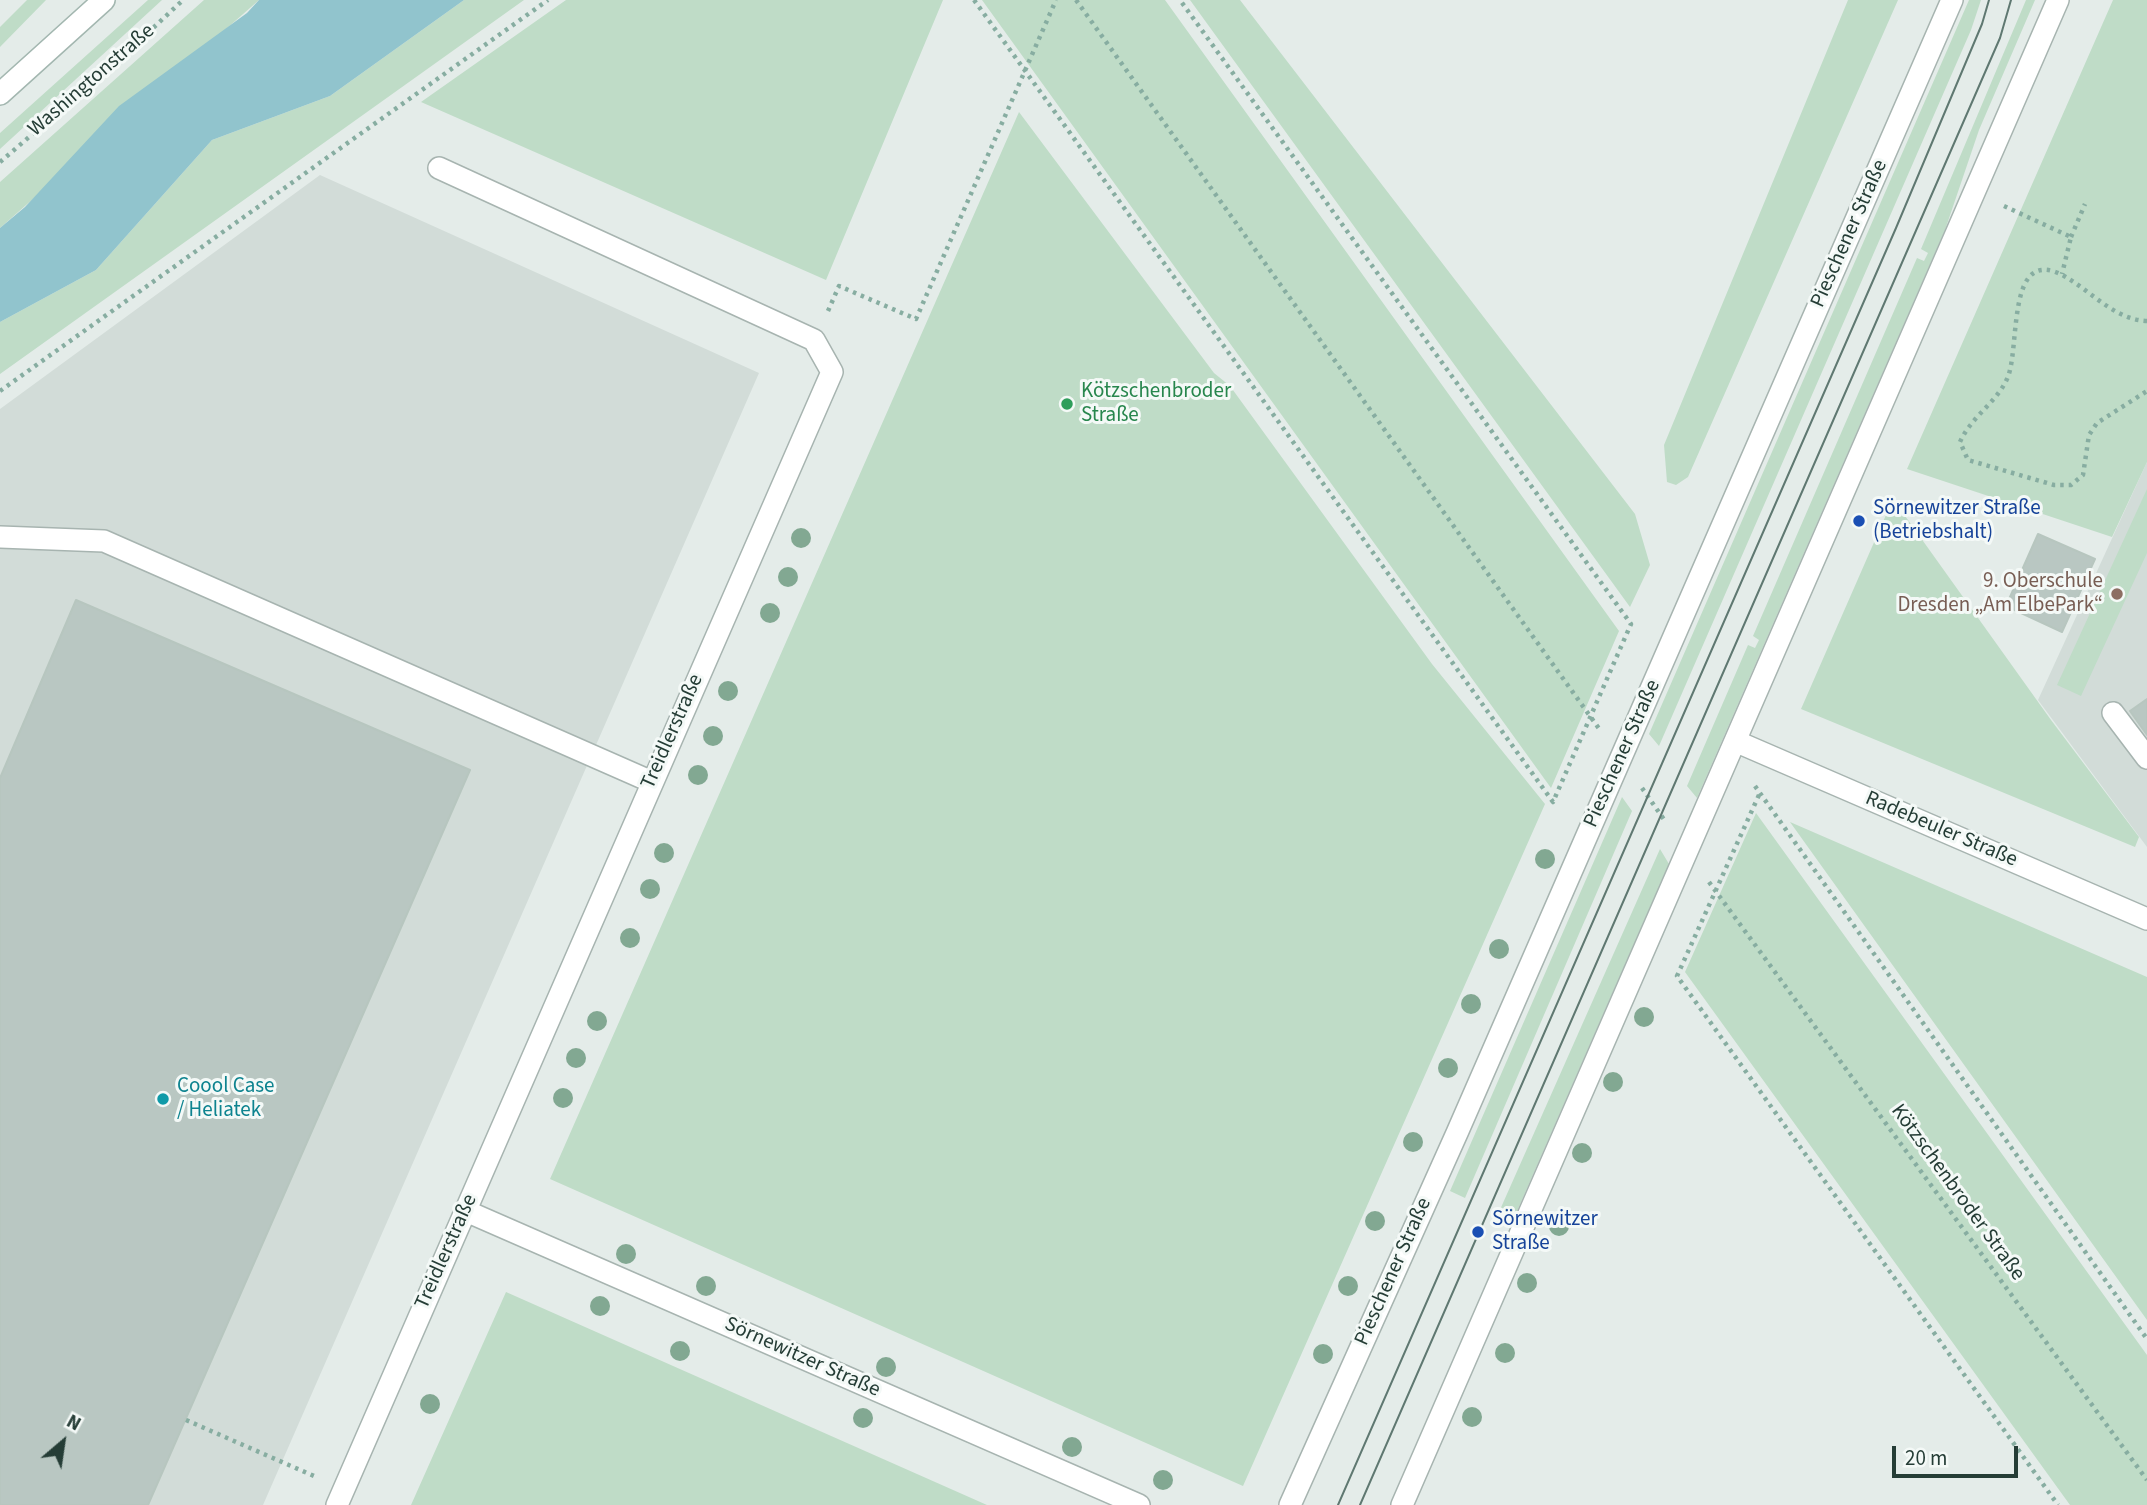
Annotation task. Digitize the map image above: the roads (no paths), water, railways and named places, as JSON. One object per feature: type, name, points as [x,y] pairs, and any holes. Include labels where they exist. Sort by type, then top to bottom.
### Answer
[{"type":"street","points":[[0,94],[104,0]]},
{"type":"street","name":"Pieschener Straße","points":[[1290,1505],[1457,1133],[1952,0]]},
{"type":"street","points":[[1402,1505],[2058,0]]},
{"type":"street","name":"Treidlerstraße","points":[[337,1505],[832,372],[814,340],[439,168]]},
{"type":"street","points":[[0,537],[104,541],[652,782]]},
{"type":"street","points":[[2113,713],[2147,758]]},
{"type":"street","name":"Radebeuler Straße","points":[[1735,741],[2147,919]]},
{"type":"street","name":"Sörnewitzer Straße","points":[[466,1210],[1139,1505]]},
{"type":"water","points":[[259,0],[464,0],[330,96],[212,140],[96,270],[0,322],[0,228],[25,207],[119,106],[247,13]]},
{"type":"tram line","points":[[1338,1505],[1896,228],[1982,24],[1989,0]]},
{"type":"tram line","points":[[1360,1505],[2000,38],[2011,0]]},
{"type":"place","name":"Kötzschenbroder Straße","points":[[1067,404]]},
{"type":"place","name":"Sörnewitzer Straße (Betriebshalt)","points":[[1859,521]]},
{"type":"place","name":"9. Oberschule Dresden „Am ElbePark“","points":[[2117,594]]},
{"type":"place","name":"Coool Case / Heliatek","points":[[163,1099]]},
{"type":"place","name":"Sörnewitzer Straße","points":[[1478,1232]]}]
